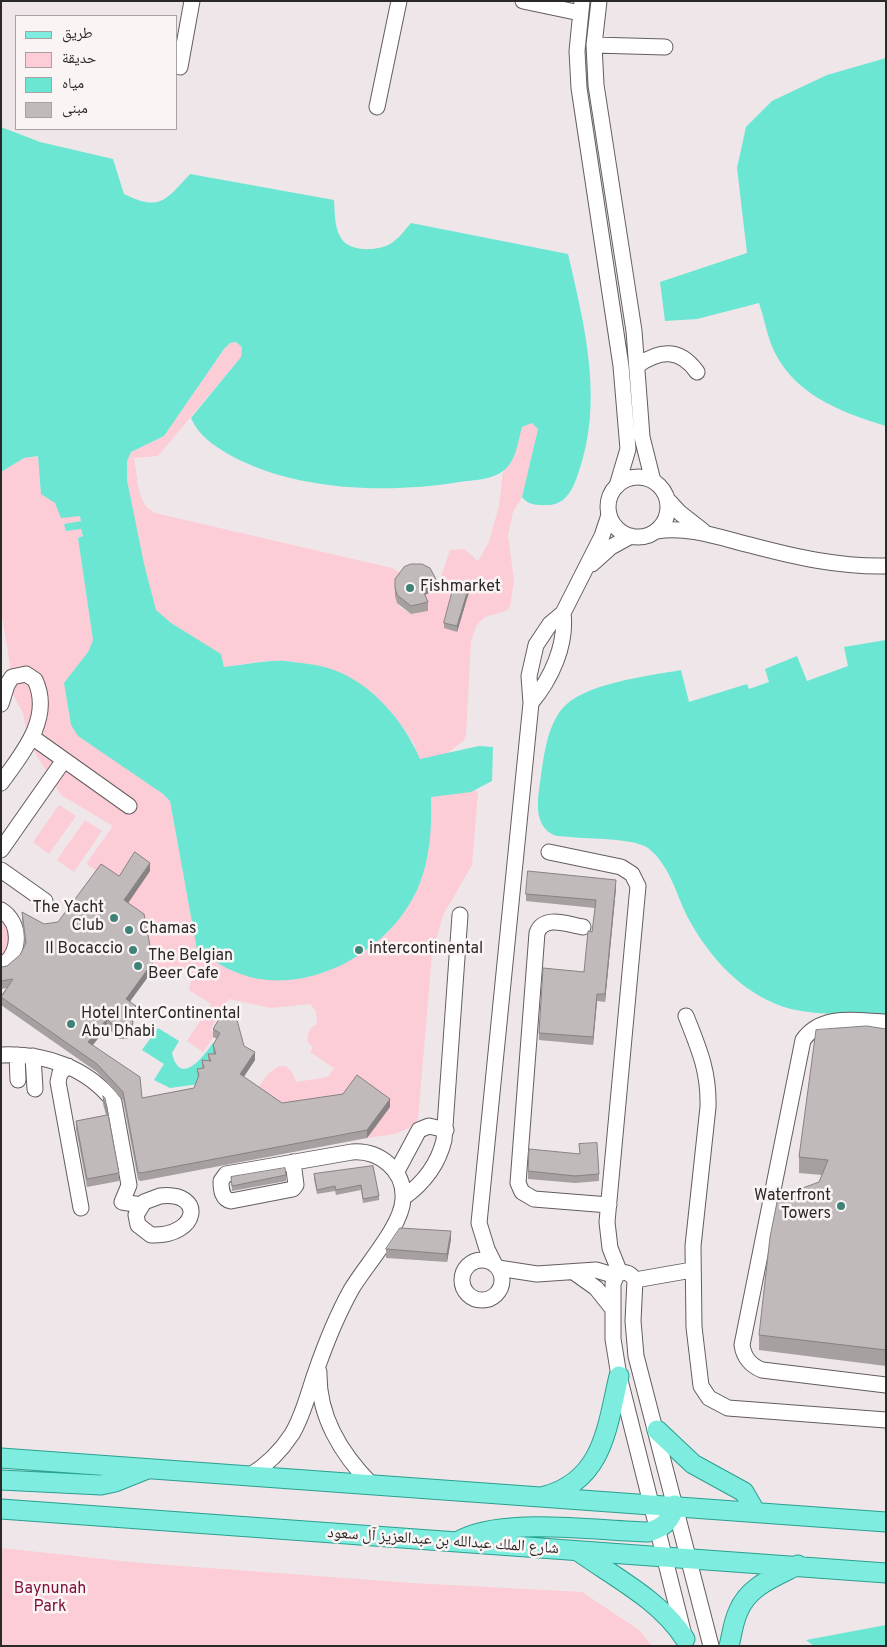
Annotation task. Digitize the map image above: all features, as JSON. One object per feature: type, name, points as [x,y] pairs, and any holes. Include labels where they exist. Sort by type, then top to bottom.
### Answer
[{"type":"main road","points":[[542,1497],[572,1484],[594,1462],[605,1437],[619,1376]]},
{"type":"main road","points":[[656,1430],[693,1464],[744,1492],[755,1511]]},
{"type":"main road","points":[[1,1458],[675,1505],[886,1522]]},
{"type":"main road","points":[[1,1480],[101,1485],[133,1476],[148,1469]]},
{"type":"main road","points":[[456,1543],[481,1531],[508,1527],[638,1532],[658,1530],[670,1520],[675,1505]]},
{"type":"main road","name":"شارع الملك عبدالله بن عبدالعزيز آل سعود","points":[[1,1508],[456,1543],[579,1552],[688,1557],[886,1573]]},
{"type":"main road","points":[[579,1552],[656,1606],[672,1621],[686,1643]]},
{"type":"main road","points":[[729,1646],[736,1617],[748,1595],[762,1583],[798,1565]]},
{"type":"street","points":[[180,67],[192,1]]},
{"type":"street","points":[[377,107],[399,1]]},
{"type":"street","points":[[523,1],[581,7],[577,51],[579,88],[618,332],[628,436],[626,462],[617,486],[609,500],[609,515],[602,536],[563,616],[531,702],[479,1223],[469,1265],[462,1276],[464,1289],[468,1295],[473,1298],[487,1299],[537,1274]]},
{"type":"street","points":[[599,1],[594,45],[596,85],[638,365],[642,437],[653,481]]},
{"type":"street","points":[[594,45],[665,47]]},
{"type":"street","points":[[638,365],[651,356],[666,354],[681,357],[697,372]]},
{"type":"street","points":[[617,486],[623,481],[638,477],[653,481],[664,492],[667,499],[680,514],[704,532]]},
{"type":"street","points":[[656,531],[668,514],[667,499]]},
{"type":"street","points":[[609,515],[617,528],[631,536]]},
{"type":"street","points":[[585,570],[611,547],[631,536],[646,536],[656,531],[676,528],[704,532],[722,538],[745,551],[770,561],[797,565],[886,566]]},
{"type":"street","points":[[1,704],[7,685],[12,677],[26,674],[35,680],[39,691],[39,712],[32,737],[1,782]]},
{"type":"street","points":[[32,737],[129,806]]},
{"type":"street","points":[[1,850],[64,760]]},
{"type":"street","points":[[549,852],[621,867],[632,874],[638,886],[609,1205],[608,1240],[618,1274],[613,1284],[612,1308],[619,1376],[686,1643]]},
{"type":"street","points":[[1,870],[45,901]]},
{"type":"street","points":[[1,910],[14,925],[17,940],[13,954],[1,966]]},
{"type":"street","points":[[403,1198],[420,1185],[433,1169],[442,1150],[446,1130],[460,915]]},
{"type":"street","points":[[583,927],[550,922],[541,925],[537,933],[518,1183],[522,1192],[534,1198],[609,1205]]},
{"type":"street","points":[[686,1016],[703,1058],[708,1095],[692,1270],[699,1378],[704,1392],[715,1403],[728,1408],[886,1420]]},
{"type":"street","points":[[886,1022],[831,1022],[815,1027],[804,1040],[742,1345],[743,1352],[750,1364],[762,1370],[886,1386]]},
{"type":"street","points":[[1,1055],[34,1056],[68,1066],[105,1091],[114,1102],[129,1185],[122,1202],[141,1205]]},
{"type":"street","points":[[17,1055],[18,1080]]},
{"type":"street","points":[[34,1056],[35,1089]]},
{"type":"street","points":[[68,1066],[60,1073],[58,1082],[81,1208]]},
{"type":"street","points":[[396,1172],[420,1130],[429,1126],[446,1130]]},
{"type":"street","points":[[249,1476],[268,1462],[290,1436],[298,1422],[319,1361],[351,1291],[396,1223],[403,1198],[396,1172],[377,1156],[361,1151],[293,1162],[226,1174],[221,1181],[223,1195],[226,1200],[232,1201],[293,1189],[296,1184],[293,1162]]},
{"type":"street","points":[[134,1241],[183,1228],[190,1220],[190,1209],[184,1200],[173,1196],[154,1198],[141,1205],[136,1215],[138,1225],[151,1235]]},
{"type":"street","points":[[479,1223],[487,1249],[502,1280],[498,1292]]},
{"type":"street","points":[[469,1265],[482,1260],[497,1267],[537,1274],[575,1273],[596,1270],[618,1274],[628,1273],[634,1280],[633,1321],[636,1356],[711,1646]]},
{"type":"street","points":[[634,1280],[692,1270]]},
{"type":"street","points":[[575,1273],[596,1288],[612,1308]]},
{"type":"street","points":[[319,1361],[319,1389],[326,1417],[344,1452],[372,1485]]},
{"type":"green space","points":[[236,342],[242,347],[241,357],[158,456],[134,458],[139,489],[144,503],[155,513],[392,568],[404,575],[395,596],[400,607],[411,614],[428,611],[422,596],[437,589],[450,550],[464,549],[478,561],[489,542],[499,506],[503,472],[510,464],[522,427],[532,423],[538,429],[522,497],[513,512],[508,536],[514,580],[510,607],[506,611],[485,617],[476,626],[471,642],[466,734],[464,740],[448,753],[467,786],[478,792],[472,865],[443,915],[432,954],[418,1119],[408,1128],[388,1135],[367,1138],[390,1107],[343,1102],[282,1111],[255,1092],[269,1073],[281,1066],[287,1067],[292,1072],[296,1082],[328,1077],[334,1068],[310,1052],[313,1047],[308,1043],[308,1034],[310,1029],[317,1024],[316,1011],[310,1004],[271,1008],[229,999],[210,1030],[216,1033],[203,1052],[187,1041],[211,1004],[189,990],[191,980],[183,968],[171,966],[162,975],[153,970],[124,909],[120,886],[86,864],[113,826],[61,795],[29,743],[23,713],[8,685],[10,664],[1,611],[1,472],[24,458],[39,456],[41,494],[80,515],[81,521],[64,525],[81,529],[83,536],[78,538],[93,640],[88,652],[64,683],[71,725],[170,801],[197,950],[322,972],[345,963],[367,950],[388,932],[407,908],[417,890],[415,746],[388,708],[285,661],[266,661],[224,667],[221,654],[187,635],[163,618],[157,611],[148,588],[127,480],[127,461],[131,452],[164,436],[224,349],[230,343]]},
{"type":"green space","points":[[59,805],[76,816],[49,854],[33,842]]},
{"type":"green space","points":[[85,820],[102,831],[74,872],[57,860]]},
{"type":"green space","points":[[1,919],[8,925],[10,946],[1,957]]},
{"type":"green space","name":"Baynunah Park","points":[[1,1548],[141,1563],[412,1583],[582,1592],[639,1630],[652,1646],[1,1646]]},
{"type":"water","points":[[886,58],[886,426],[834,407],[804,388],[791,376],[771,344],[759,303],[697,319],[665,321],[660,282],[747,253],[737,168],[746,127],[772,101],[827,75]]},
{"type":"water","points":[[1,127],[40,142],[113,159],[124,194],[146,202],[162,200],[175,191],[190,174],[334,200],[335,220],[339,234],[345,243],[356,248],[370,249],[388,245],[398,238],[411,223],[568,254],[585,337],[591,392],[590,420],[586,447],[574,485],[568,495],[560,502],[549,505],[537,505],[528,502],[522,497],[538,429],[532,423],[522,427],[514,457],[503,471],[482,479],[431,486],[371,488],[311,482],[281,476],[228,454],[202,434],[191,418],[241,357],[242,347],[236,342],[230,343],[224,349],[164,436],[131,452],[127,461],[127,480],[144,564],[156,610],[171,623],[221,654],[224,667],[285,661],[320,666],[346,675],[373,693],[395,717],[420,759],[479,746],[493,747],[492,781],[471,792],[431,797],[430,833],[425,867],[417,890],[405,911],[372,946],[352,960],[329,970],[306,977],[283,980],[259,979],[242,975],[227,968],[197,950],[170,801],[163,794],[78,736],[71,725],[64,683],[88,652],[93,640],[78,538],[83,536],[81,529],[66,531],[64,524],[81,521],[80,516],[61,518],[55,503],[41,494],[38,456],[24,458],[1,472]]},
{"type":"water","points":[[886,640],[886,1016],[801,1011],[774,1003],[758,995],[730,974],[706,947],[687,916],[667,870],[648,848],[633,842],[556,836],[543,826],[540,820],[538,802],[544,759],[551,728],[561,710],[584,693],[617,682],[681,670],[689,702],[747,684],[749,689],[769,682],[765,669],[797,656],[807,681],[848,666],[844,647]]},
{"type":"water","points":[[158,1028],[179,1041],[172,1053],[176,1063],[181,1068],[186,1069],[192,1066],[213,1043],[218,1045],[199,1084],[170,1088],[154,1080],[164,1064],[142,1050]]},
{"type":"water","points":[[886,1625],[886,1646],[814,1646],[806,1640]]},
{"type":"building","points":[[411,564],[422,564],[430,568],[437,581],[422,588],[428,602],[411,606],[397,595],[395,579],[404,567]]},
{"type":"building","points":[[455,582],[469,586],[457,626],[444,623]]},
{"type":"building","name":"Hotel InterContinental Abu Dhabi","points":[[135,852],[150,863],[124,900],[144,914],[153,962],[126,999],[136,1006],[131,1013],[133,1023],[131,1028],[127,1031],[119,1031],[107,1019],[88,1042],[140,1077],[142,1098],[194,1088],[199,1075],[197,1069],[204,1068],[202,1060],[211,1061],[208,1054],[216,1054],[213,1045],[220,1033],[213,1029],[219,1019],[230,1015],[237,1020],[244,1046],[255,1052],[240,1074],[282,1103],[343,1094],[357,1075],[390,1099],[367,1130],[141,1173],[138,1172],[123,1092],[97,1064],[1,997],[13,979],[1,981],[1,967],[7,966],[20,955],[26,943],[22,912],[44,924],[58,922],[101,864],[119,876]]},
{"type":"building","points":[[528,871],[616,880],[605,994],[597,994],[593,1037],[539,1033],[543,968],[584,972],[588,931],[592,932],[596,900],[526,894]]},
{"type":"building","name":"Waterfront Towers","points":[[867,1026],[886,1029],[886,1350],[759,1335],[770,1237],[778,1197],[819,1182],[828,1160],[799,1157],[816,1030]]},
{"type":"building","points":[[103,1096],[105,1098],[119,1173],[87,1179],[76,1121],[107,1115]]},
{"type":"building","points":[[597,1143],[599,1174],[575,1176],[528,1171],[529,1149],[580,1154],[579,1144]]},
{"type":"building","points":[[373,1166],[379,1196],[363,1199],[361,1185],[336,1190],[335,1186],[317,1190],[314,1174]]},
{"type":"building","points":[[285,1168],[286,1175],[232,1186],[231,1177]]},
{"type":"building","points":[[400,1228],[451,1231],[447,1254],[386,1249]]},
{"type":"place","name":"Fishmarket","points":[[410,588]]},
{"type":"place","name":"The Yacht Club","points":[[114,918]]},
{"type":"place","name":"Chamas","points":[[129,930]]},
{"type":"place","name":"Il Bocaccio","points":[[133,950]]},
{"type":"place","name":"intercontinental","points":[[359,950]]},
{"type":"place","name":"The Belgian Beer Cafe","points":[[138,966]]},
{"type":"place","name":"Hotel InterContinental Abu Dhabi","points":[[71,1024]]},
{"type":"place","name":"Waterfront Towers","points":[[841,1206]]}]
